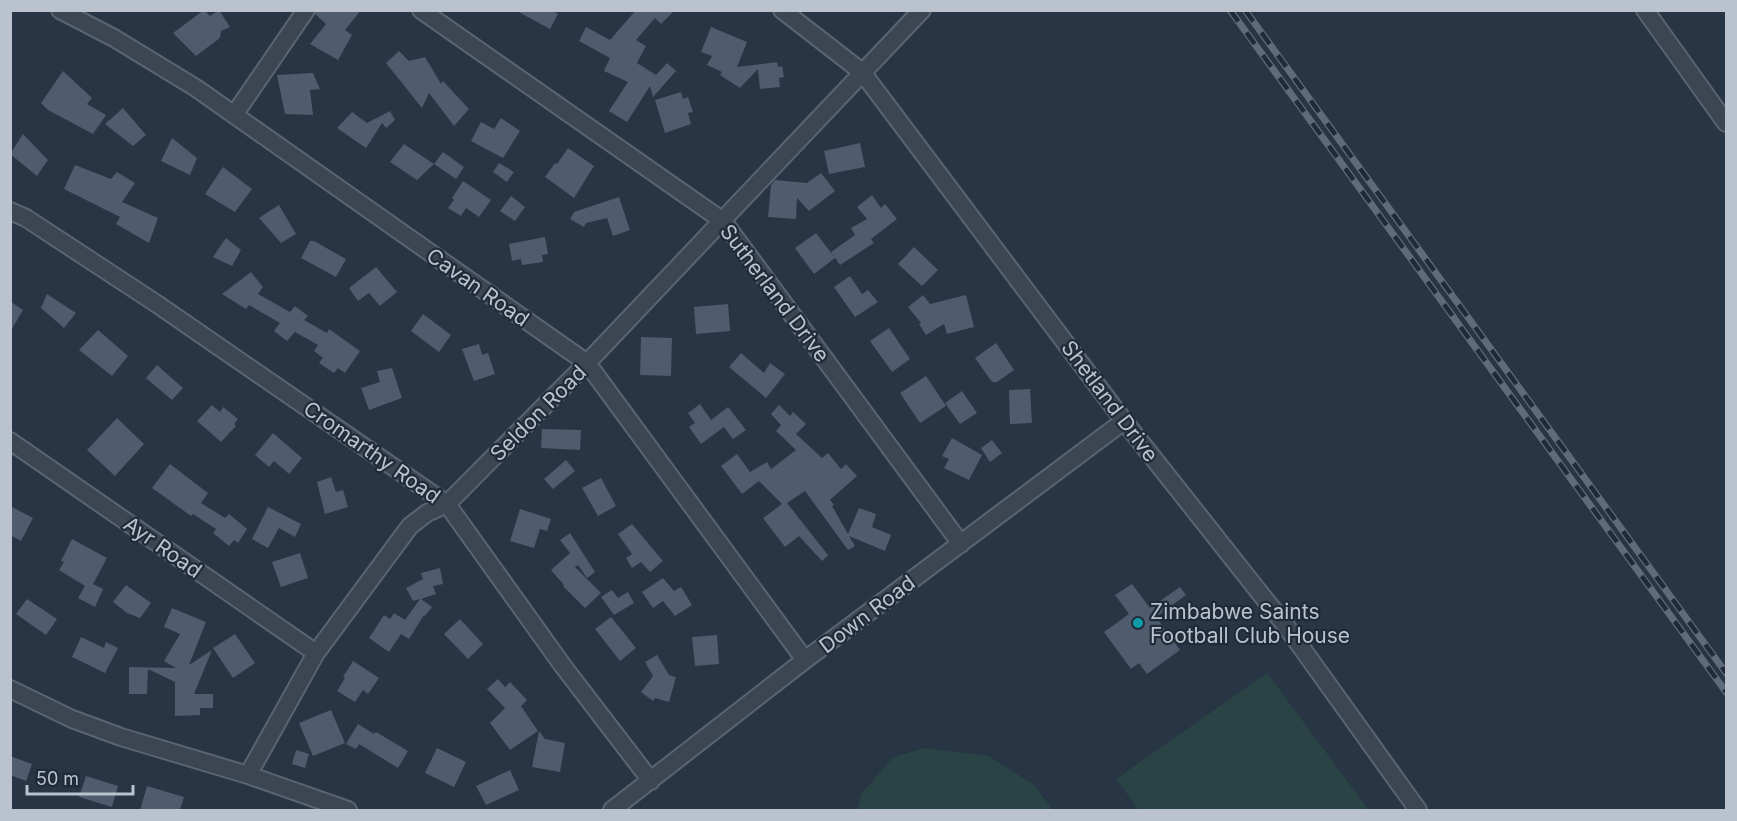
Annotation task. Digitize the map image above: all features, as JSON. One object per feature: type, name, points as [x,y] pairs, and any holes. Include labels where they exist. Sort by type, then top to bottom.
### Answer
[{"type":"street","name":"Cavan Road","points":[[60,10],[114,38],[195,88],[587,363],[805,660]]},
{"type":"street","points":[[234,115],[306,10]]},
{"type":"street","name":"Sutherland Drive","points":[[421,10],[723,221],[961,544]]},
{"type":"street","name":"Shetland Drive","points":[[782,10],[862,72],[1124,422],[1286,626],[1418,810]]},
{"type":"street","name":"Seldon Road","points":[[248,775],[316,653],[410,526],[427,513],[447,504],[587,363],[922,10]]},
{"type":"street","points":[[1645,10],[1725,116]]},
{"type":"street","name":"Cromarthy Road","points":[[10,211],[36,224],[158,304],[447,504],[563,666],[651,781]]},
{"type":"street","name":"Down Road","points":[[612,810],[805,660],[1124,422]]},
{"type":"street","name":"Ayr Road","points":[[10,441],[316,653]]},
{"type":"street","points":[[10,689],[72,719],[121,737],[248,775],[348,810]]},
{"type":"green space","points":[[1267,673],[1369,810],[1139,810],[1116,779]]},
{"type":"green space","points":[[925,748],[989,756],[1034,785],[1053,810],[857,810],[862,793],[893,757]]},
{"type":"building","points":[[204,10],[210,16],[219,10],[230,27],[221,31],[220,38],[196,56],[173,33]]},
{"type":"building","points":[[316,10],[361,10],[345,30],[352,35],[338,60],[310,44],[326,24],[315,14]]},
{"type":"building","points":[[515,10],[551,10],[558,14],[550,29]]},
{"type":"building","points":[[636,10],[675,10],[661,24],[655,18],[636,40],[646,46],[637,63],[656,75],[667,63],[676,71],[653,97],[650,86],[627,122],[609,111],[628,82],[604,71],[610,58],[579,41],[586,27],[610,40]]},
{"type":"building","points":[[711,27],[747,42],[737,67],[777,62],[778,67],[782,66],[784,77],[779,78],[780,87],[760,89],[758,69],[740,88],[720,75],[722,72],[707,65],[712,56],[701,52]]},
{"type":"building","points":[[399,51],[409,61],[425,57],[441,84],[443,81],[469,109],[454,126],[429,93],[422,108],[386,63]]},
{"type":"building","points":[[63,71],[92,98],[87,104],[106,115],[93,134],[48,110],[41,103]]},
{"type":"building","points":[[313,73],[320,89],[310,90],[313,115],[285,114],[277,75]]},
{"type":"building","points":[[681,92],[683,99],[688,97],[693,112],[688,113],[691,124],[665,133],[655,100]]},
{"type":"building","points":[[123,108],[146,135],[133,146],[105,124]]},
{"type":"building","points":[[390,111],[395,120],[386,128],[382,123],[366,148],[337,128],[352,112],[367,123]]},
{"type":"building","points":[[501,118],[520,131],[503,158],[471,141],[481,122],[494,129]]},
{"type":"building","points":[[23,134],[48,160],[37,176],[10,154]]},
{"type":"building","points":[[172,138],[197,158],[190,175],[161,161]]},
{"type":"building","points":[[860,143],[865,167],[829,174],[824,151]]},
{"type":"building","points":[[404,144],[434,164],[417,180],[390,162]]},
{"type":"building","points":[[568,148],[594,166],[574,198],[545,177]]},
{"type":"building","points":[[443,152],[464,167],[456,179],[434,164]]},
{"type":"building","points":[[499,163],[514,172],[507,182],[493,172]]},
{"type":"building","points":[[75,165],[111,179],[117,172],[135,183],[122,202],[158,218],[149,243],[116,224],[120,217],[64,189]]},
{"type":"building","points":[[223,167],[252,189],[235,212],[205,194]]},
{"type":"building","points":[[821,173],[835,191],[809,211],[797,198],[796,219],[768,217],[771,185],[775,180],[807,183]]},
{"type":"building","points":[[463,181],[491,200],[479,217],[466,208],[461,216],[448,208]]},
{"type":"building","points":[[872,195],[881,208],[885,204],[897,219],[871,239],[874,243],[840,265],[831,252],[855,235],[851,228],[867,219],[857,207]]},
{"type":"building","points":[[511,196],[525,207],[515,221],[500,211]]},
{"type":"building","points":[[619,197],[630,230],[613,236],[607,218],[586,223],[584,227],[570,219],[574,212]]},
{"type":"building","points":[[279,205],[296,234],[281,243],[259,218]]},
{"type":"building","points":[[816,233],[835,258],[814,274],[795,248]]},
{"type":"building","points":[[545,237],[548,254],[542,255],[543,262],[522,265],[521,259],[512,261],[509,244]]},
{"type":"building","points":[[226,238],[241,250],[232,266],[213,257]]},
{"type":"building","points":[[310,241],[346,259],[336,277],[301,258]]},
{"type":"building","points":[[914,247],[938,270],[922,286],[898,264]]},
{"type":"building","points":[[376,267],[397,292],[380,306],[369,293],[358,301],[349,288]]},
{"type":"building","points":[[251,272],[263,287],[258,294],[290,312],[295,306],[308,316],[304,320],[327,333],[329,329],[360,351],[345,373],[338,368],[334,373],[319,363],[323,358],[314,351],[318,345],[295,332],[287,341],[274,331],[280,323],[249,305],[246,309],[222,294]]},
{"type":"building","points":[[850,276],[862,294],[868,290],[878,302],[855,317],[834,287]]},
{"type":"building","points":[[47,294],[76,313],[64,328],[41,308]]},
{"type":"building","points":[[923,295],[930,304],[966,295],[974,327],[947,334],[944,324],[926,335],[919,324],[921,323],[908,307]]},
{"type":"building","points":[[10,301],[23,310],[10,332]]},
{"type":"building","points":[[728,304],[730,331],[696,334],[694,307]]},
{"type":"building","points":[[423,314],[451,335],[439,352],[411,331]]},
{"type":"building","points":[[889,328],[910,359],[892,372],[870,341]]},
{"type":"building","points":[[98,330],[128,356],[112,376],[79,350]]},
{"type":"building","points":[[641,337],[672,338],[671,376],[640,375]]},
{"type":"building","points":[[996,343],[1014,370],[997,382],[992,382],[975,358]]},
{"type":"building","points":[[479,344],[482,355],[488,353],[495,374],[474,381],[462,349]]},
{"type":"building","points":[[741,353],[764,373],[770,363],[785,374],[766,398],[729,367]]},
{"type":"building","points":[[157,365],[183,388],[172,400],[146,378]]},
{"type":"building","points":[[392,368],[402,398],[369,410],[361,388],[380,382],[377,371]]},
{"type":"building","points":[[926,376],[946,406],[920,423],[900,393]]},
{"type":"building","points":[[1030,389],[1032,423],[1010,424],[1009,390]]},
{"type":"building","points":[[962,391],[977,413],[960,424],[945,403]]},
{"type":"building","points":[[700,404],[711,420],[728,407],[746,430],[733,439],[724,427],[701,444],[689,427],[695,423],[688,413]]},
{"type":"building","points":[[212,405],[220,412],[223,407],[238,419],[234,424],[236,426],[221,442],[197,421]]},
{"type":"building","points":[[779,405],[790,416],[793,412],[806,424],[796,434],[822,458],[828,453],[841,469],[846,464],[857,476],[830,500],[834,505],[832,506],[848,534],[859,508],[876,514],[872,527],[891,535],[885,551],[849,536],[855,546],[848,550],[805,491],[787,503],[828,555],[822,561],[799,536],[785,547],[763,518],[782,504],[759,481],[742,494],[721,466],[737,454],[750,472],[767,462],[771,469],[796,450],[776,431],[781,425],[771,414]]},
{"type":"building","points":[[117,418],[144,444],[115,476],[87,450]]},
{"type":"building","points":[[542,429],[581,430],[580,450],[541,448]]},
{"type":"building","points":[[273,433],[302,458],[289,474],[274,461],[269,467],[255,455]]},
{"type":"building","points":[[952,438],[982,455],[969,480],[944,468],[949,459],[942,456]]},
{"type":"building","points":[[992,440],[1002,453],[990,462],[981,448]]},
{"type":"building","points":[[566,460],[575,471],[553,489],[544,479]]},
{"type":"building","points":[[170,464],[208,493],[201,503],[225,518],[229,514],[247,529],[238,543],[234,540],[229,546],[213,533],[216,529],[193,514],[191,516],[152,488]]},
{"type":"building","points":[[331,477],[336,492],[343,490],[348,507],[325,514],[317,482]]},
{"type":"building","points":[[601,478],[616,506],[598,516],[582,488]]},
{"type":"building","points":[[10,506],[33,518],[21,541],[10,535]]},
{"type":"building","points":[[268,507],[301,524],[295,537],[279,528],[268,548],[252,539]]},
{"type":"building","points":[[520,509],[551,519],[547,531],[540,529],[534,548],[510,541]]},
{"type":"building","points":[[632,524],[663,561],[650,572],[641,562],[632,568],[626,558],[632,554],[618,534]]},
{"type":"building","points":[[570,533],[595,572],[587,578],[578,565],[575,567],[601,593],[585,608],[551,570],[570,553],[560,540]]},
{"type":"building","points":[[72,539],[107,558],[93,584],[103,589],[95,607],[78,598],[85,586],[59,570]]},
{"type":"building","points":[[300,553],[308,578],[281,587],[272,562]]},
{"type":"building","points":[[440,568],[443,584],[433,586],[436,594],[421,599],[432,607],[424,615],[409,639],[401,634],[389,652],[369,638],[384,615],[390,619],[394,613],[405,620],[420,599],[413,601],[406,588],[423,579],[421,573]]},
{"type":"building","points":[[663,578],[674,591],[681,587],[692,605],[675,616],[663,601],[653,608],[642,592]]},
{"type":"building","name":"Zimbabwe Saints Football Club House","points":[[1132,584],[1150,608],[1180,587],[1186,595],[1156,617],[1180,650],[1147,674],[1139,663],[1131,669],[1104,632],[1129,614],[1115,595]]},
{"type":"building","points":[[126,585],[151,603],[140,618],[127,613],[113,602]]},
{"type":"building","points":[[612,590],[618,598],[628,592],[634,603],[614,615],[601,597]]},
{"type":"building","points":[[27,599],[57,619],[46,635],[16,614]]},
{"type":"building","points":[[172,608],[206,622],[189,665],[212,650],[194,694],[213,694],[213,708],[200,708],[200,715],[175,716],[175,682],[148,669],[147,694],[129,694],[129,667],[176,668],[164,661],[180,634],[164,627]]},
{"type":"building","points":[[611,617],[636,648],[620,661],[595,629]]},
{"type":"building","points":[[460,619],[483,644],[468,659],[444,634]]},
{"type":"building","points":[[235,634],[255,663],[233,678],[213,648]]},
{"type":"building","points":[[717,635],[719,664],[695,666],[692,637]]},
{"type":"building","points":[[81,637],[104,648],[106,642],[118,648],[105,673],[72,657]]},
{"type":"building","points":[[657,655],[669,675],[676,677],[669,702],[655,698],[653,701],[641,692],[653,676],[645,662]]},
{"type":"building","points":[[353,661],[379,678],[368,694],[363,690],[355,702],[337,691]]},
{"type":"building","points":[[498,679],[505,687],[510,682],[527,700],[521,706],[538,731],[510,750],[490,723],[505,708],[487,689]]},
{"type":"building","points":[[331,710],[345,743],[313,756],[299,723]]},
{"type":"building","points":[[358,724],[408,751],[398,768],[359,744],[356,749],[346,744]]},
{"type":"building","points":[[539,731],[545,739],[565,743],[560,772],[532,767]]},
{"type":"building","points":[[437,748],[466,762],[454,787],[425,773]]},
{"type":"building","points":[[296,750],[309,754],[305,768],[292,764]]},
{"type":"building","points":[[10,756],[32,764],[26,781],[10,775]]},
{"type":"building","points":[[510,770],[519,790],[486,805],[476,786]]},
{"type":"building","points":[[86,776],[118,786],[112,807],[79,797]]},
{"type":"building","points":[[147,786],[184,797],[180,810],[140,810]]},
{"type":"railway","points":[[1230,10],[1726,692]]},
{"type":"railway","points":[[1245,10],[1726,673]]},
{"type":"place","name":"Zimbabwe Saints Football Club House","points":[[1138,623]]}]
